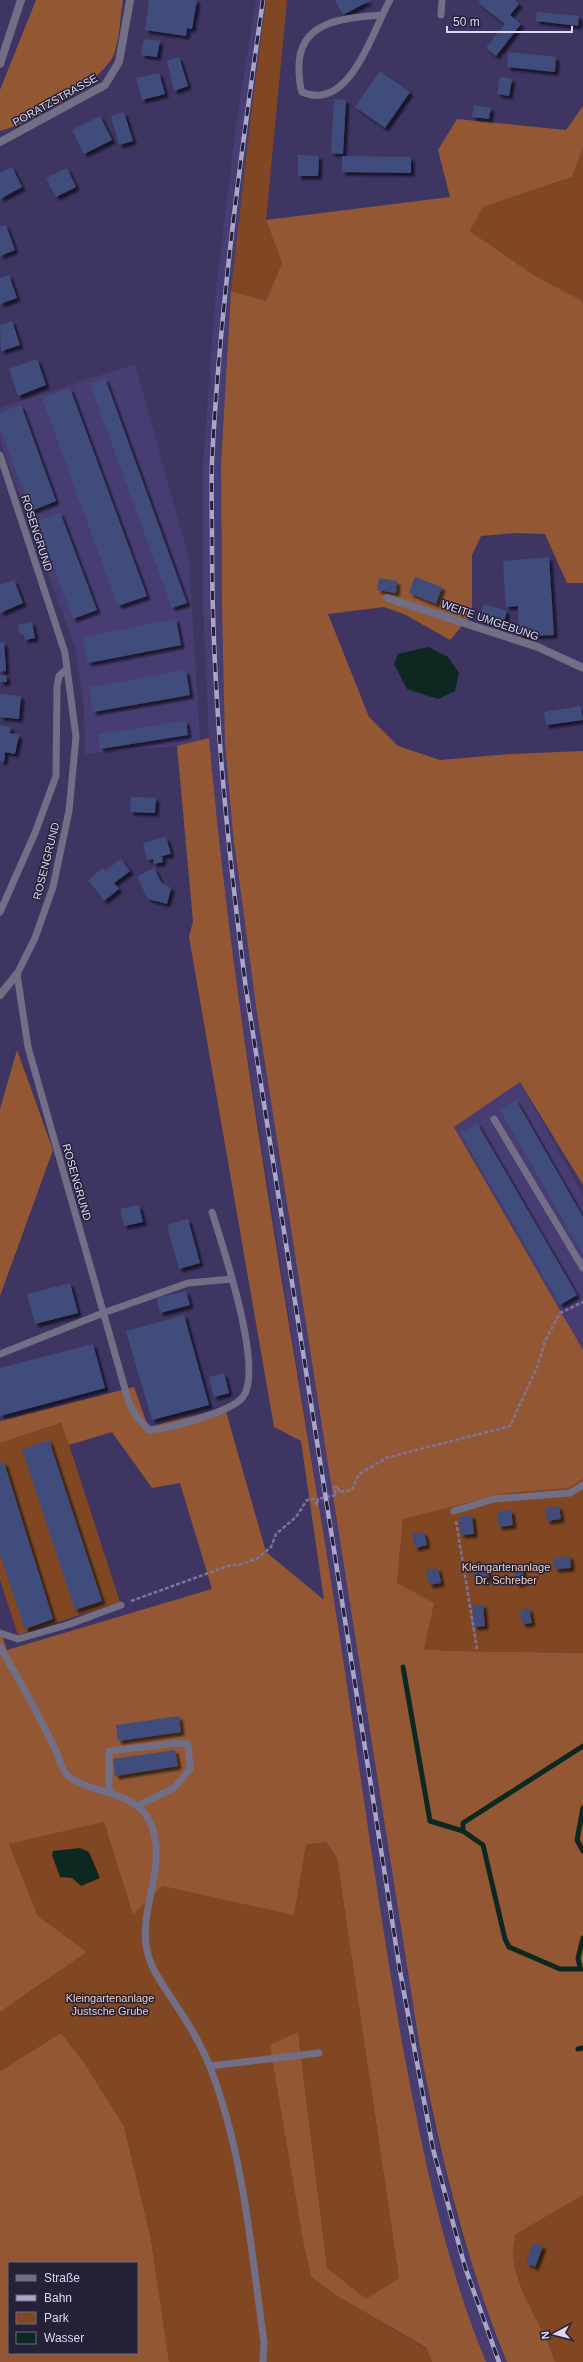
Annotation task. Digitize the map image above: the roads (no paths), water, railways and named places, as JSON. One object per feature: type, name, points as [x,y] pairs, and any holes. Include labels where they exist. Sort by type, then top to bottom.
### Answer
[{"type":"street","points":[[0,64],[22,0]]},
{"type":"street","name":"PORATZSTRASSE","points":[[0,142],[105,85],[119,62],[130,0]]},
{"type":"street","name":"WEITE UMGEBUNG","points":[[387,598],[538,647],[583,668]]},
{"type":"street","points":[[0,995],[17,974]]},
{"type":"lane","points":[[382,15],[349,17],[319,28],[308,35],[299,56],[299,84],[302,92],[311,96],[325,96],[340,89],[358,64],[390,0]]},
{"type":"lane","points":[[441,15],[442,0]]},
{"type":"lane","name":"ROSENGRUND","points":[[0,455],[66,653],[76,737],[69,811],[53,887],[35,938],[17,974],[28,1047],[128,1403],[136,1416],[149,1430],[159,1430],[216,1413],[242,1398],[245,1392],[250,1360],[232,1279]]},
{"type":"lane","points":[[0,912],[35,833],[56,776],[57,687],[59,676],[67,669]]},
{"type":"lane","points":[[494,1119],[583,1268]]},
{"type":"lane","points":[[0,1354],[103,1313],[188,1283],[232,1279],[212,1212]]},
{"type":"lane","points":[[454,1511],[494,1499],[570,1493],[583,1485]]},
{"type":"lane","points":[[0,1633],[18,1639],[70,1624],[121,1605]]},
{"type":"lane","points":[[0,1646],[37,1710],[66,1775],[88,1787],[108,1791],[124,1797],[138,1806],[151,1824],[156,1849],[157,1869],[148,1917],[146,1945],[155,1972],[184,2017],[210,2066],[236,2150],[264,2342],[263,2362]]},
{"type":"lane","points":[[108,1791],[110,1751],[178,1743],[188,1744],[190,1769],[174,1788],[138,1806]]},
{"type":"lane","points":[[210,2066],[320,2053]]},
{"type":"water","points":[[428,647],[448,657],[459,673],[455,691],[438,699],[407,689],[394,664],[398,654]]},
{"type":"water","points":[[80,1848],[89,1852],[100,1878],[81,1886],[72,1878],[60,1877],[52,1855],[53,1851]]},
{"type":"waterway","points":[[403,1667],[430,1821],[463,1831],[483,1845],[505,1939],[509,1947],[560,1969],[583,1969]]},
{"type":"waterway","points":[[463,1831],[463,1823],[583,1746]]},
{"type":"waterway","points":[[583,1808],[577,1840],[583,1851]]},
{"type":"waterway","points":[[580,1968],[578,1958],[583,1938]]},
{"type":"waterway","points":[[578,2049],[583,2048]]},
{"type":"railway","points":[[263,0],[232,230],[220,346],[212,461],[215,657],[227,824],[246,989],[400,1971],[433,2149],[465,2267],[499,2362]]},
{"type":"park label","name":"Kleingartenanlage Dr. Schreber","points":[[506,1573]]},
{"type":"park label","name":"Kleingartenanlage Justsche Grube","points":[[110,2004]]}]
